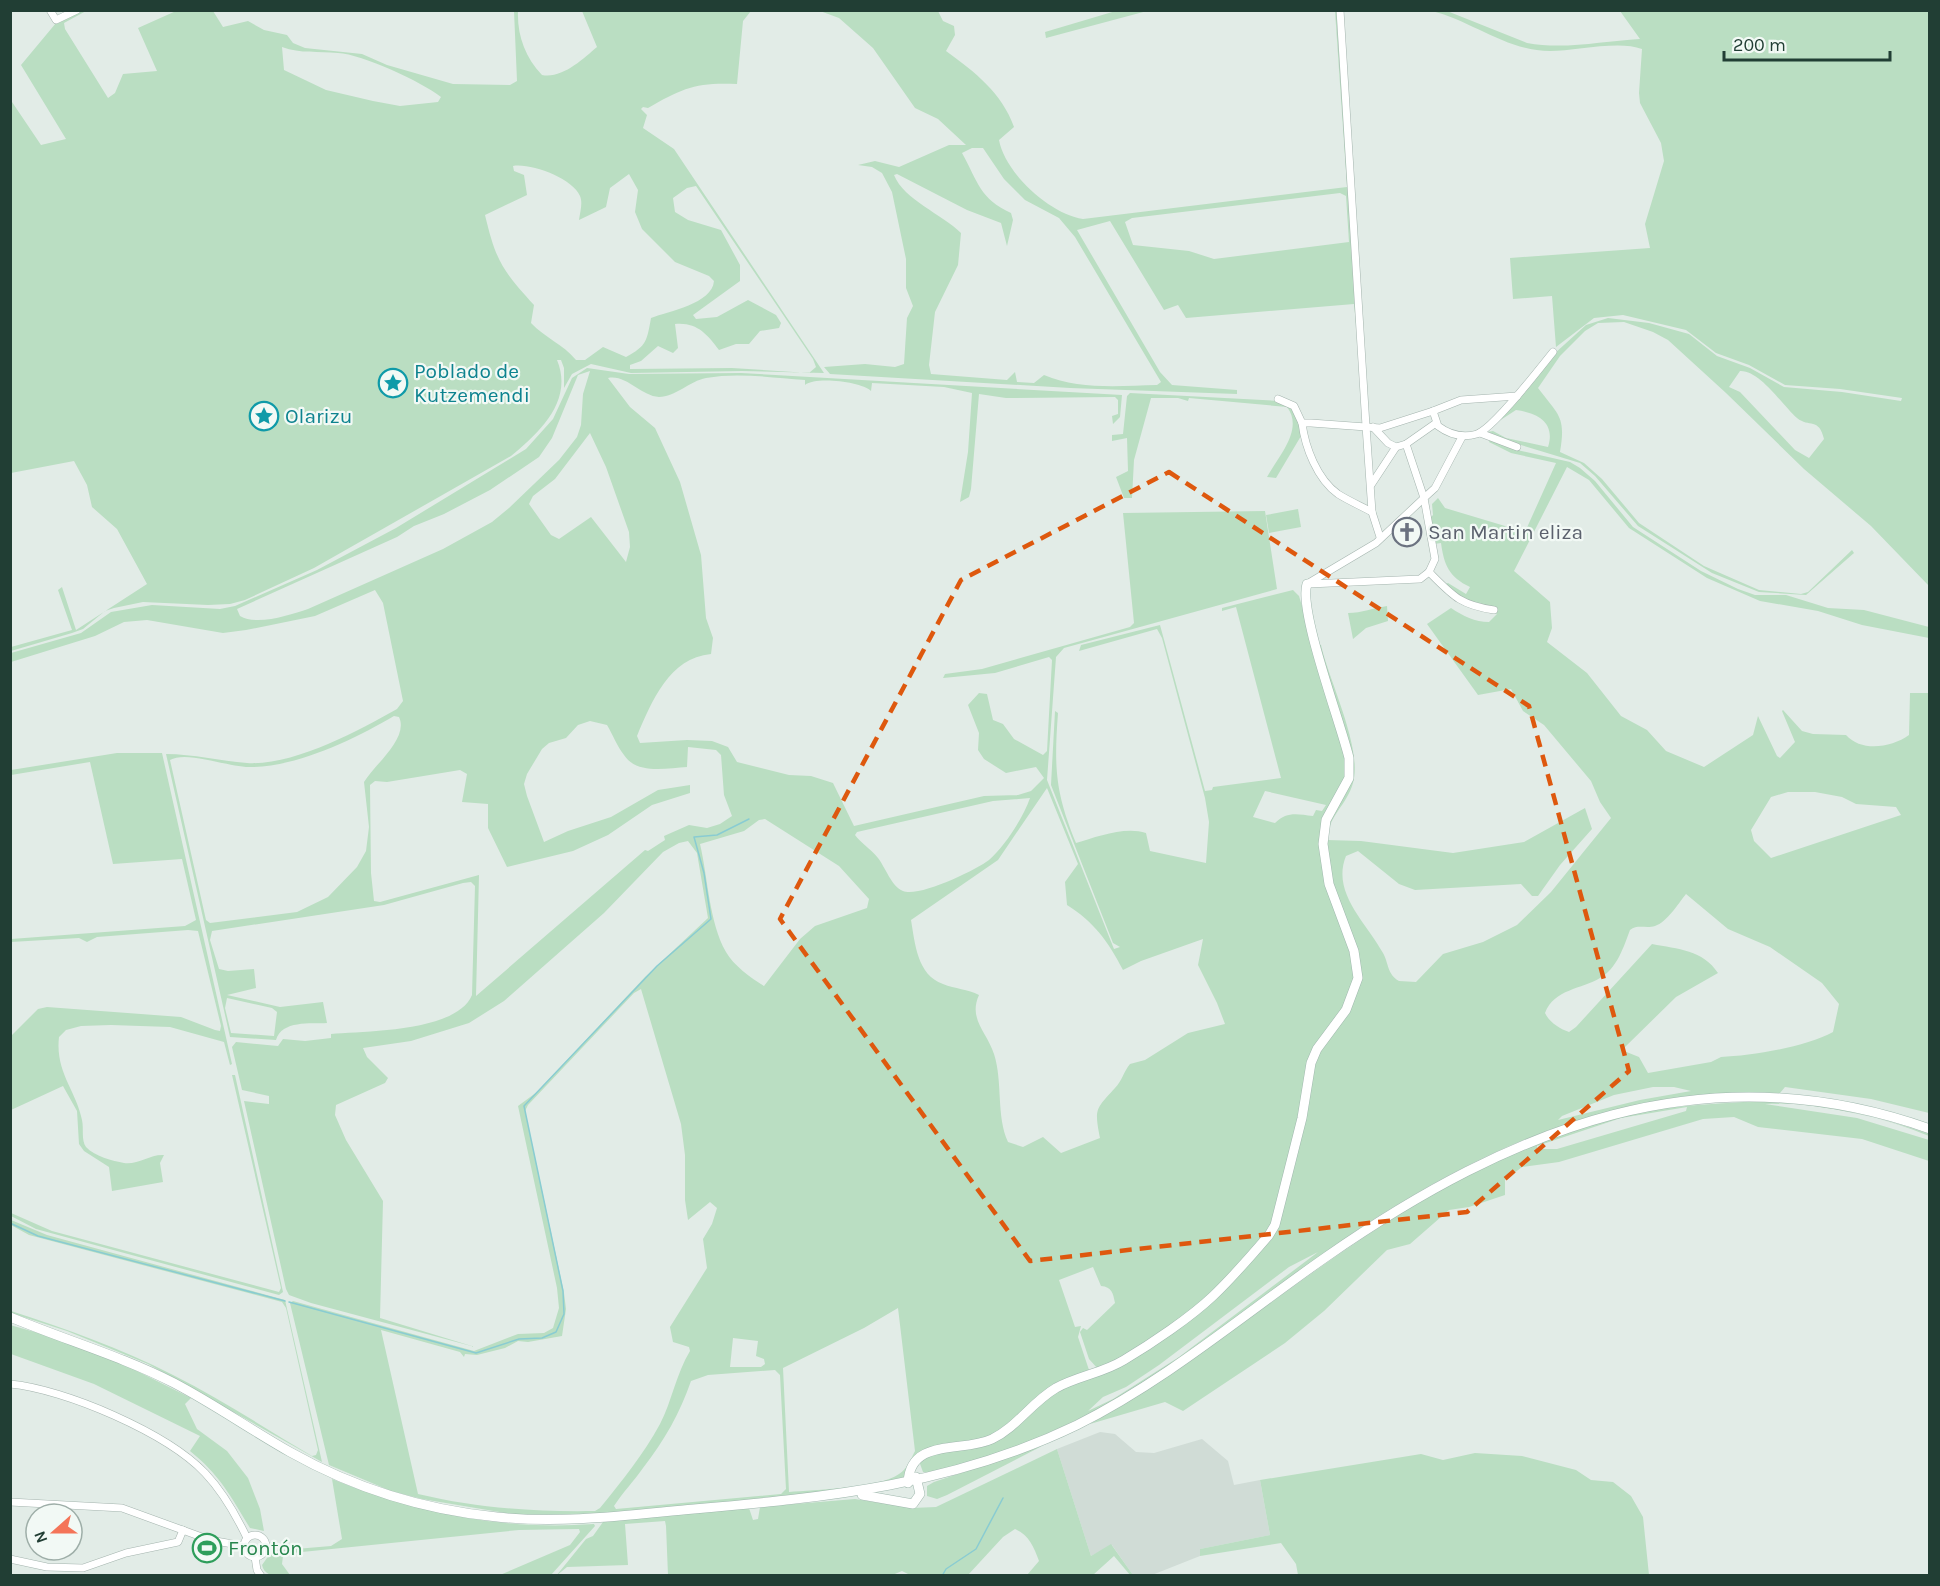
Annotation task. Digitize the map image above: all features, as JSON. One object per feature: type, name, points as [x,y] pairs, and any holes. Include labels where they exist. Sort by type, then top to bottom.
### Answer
[{"type":"main road","points":[[848,1494],[912,1504],[920,1494],[912,1482],[911,1466],[917,1459],[930,1451],[991,1440],[1054,1389],[1124,1360],[1211,1298],[1269,1235],[1275,1225],[1302,1118],[1311,1063],[1317,1049],[1346,1010],[1358,978],[1354,951],[1329,884],[1323,844],[1326,820],[1349,778],[1349,758],[1309,622],[1304,593],[1307,585]]},
{"type":"main road","points":[[13,1320],[82,1343],[165,1379],[328,1471],[372,1489],[436,1508],[504,1518],[581,1520],[848,1494],[939,1476],[1033,1444],[1108,1408],[1172,1369],[1327,1256],[1419,1197],[1499,1155],[1567,1127],[1615,1113],[1658,1104],[1742,1097],[1792,1099],[1849,1107],[1929,1130]]},
{"type":"main road","points":[[912,1482],[917,1459]]},
{"type":"main road","points":[[916,1470],[928,1476],[939,1476]]},
{"type":"street","points":[[51,10],[56,20],[76,10]]},
{"type":"street","points":[[1340,10],[1370,427],[1372,512],[1380,537]]},
{"type":"street","points":[[1480,433],[1516,396],[1553,352]]},
{"type":"street","points":[[1302,423],[1380,428],[1461,400],[1516,396]]},
{"type":"street","points":[[1278,399],[1294,406],[1302,423],[1305,443],[1331,488],[1372,512]]},
{"type":"street","points":[[1434,411],[1436,423],[1444,430],[1462,437],[1480,433],[1517,447]]},
{"type":"street","points":[[1371,485],[1396,447],[1406,444],[1436,423]]},
{"type":"street","points":[[1370,427],[1396,447]]},
{"type":"street","points":[[1307,585],[1376,543],[1435,488],[1462,437]]},
{"type":"street","points":[[1307,585],[1420,579],[1429,572],[1435,559],[1424,498],[1406,444]]},
{"type":"street","points":[[1429,572],[1460,601],[1470,607],[1494,610]]},
{"type":"street","points":[[10,1384],[45,1391],[85,1405],[139,1428],[167,1444],[195,1464],[217,1487],[247,1538]]},
{"type":"street","points":[[10,1502],[122,1508],[210,1540],[244,1546]]},
{"type":"street","points":[[10,1559],[47,1567],[83,1568],[126,1553],[178,1542],[183,1530]]},
{"type":"street","points":[[257,1535],[266,1544],[263,1553],[255,1557],[247,1554],[244,1546],[247,1538],[257,1535]]},
{"type":"street","points":[[255,1557],[257,1570],[261,1575]]},
{"type":"highlighted area","points":[[1169,472],[1529,706],[1629,1071],[1467,1212],[1030,1261],[780,919],[961,580]]},
{"type":"shaded area","points":[[1100,1432],[1115,1434],[1136,1452],[1154,1453],[1202,1439],[1228,1461],[1234,1485],[1260,1480],[1270,1535],[1200,1549],[1200,1556],[1152,1575],[1133,1575],[1112,1545],[1091,1556],[1057,1449]]},
{"type":"green space","points":[[1119,10],[1147,11],[1046,38],[1045,32]]},
{"type":"green space","points":[[86,11],[64,23],[65,29],[108,98],[115,93],[123,74],[157,71],[138,28],[176,11],[213,11],[223,27],[248,21],[264,30],[287,35],[293,43],[305,48],[362,54],[387,65],[453,84],[510,85],[517,81],[514,11],[518,11],[519,29],[527,53],[542,75],[550,75],[572,67],[597,47],[582,11],[751,11],[743,21],[737,84],[700,85],[681,91],[648,108],[643,107],[641,109],[647,115],[643,128],[674,149],[824,373],[809,373],[816,367],[813,359],[696,186],[687,188],[673,198],[675,212],[688,220],[721,230],[740,265],[740,281],[693,315],[696,319],[717,317],[748,300],[776,315],[781,323],[779,328],[760,331],[749,344],[736,344],[719,350],[701,330],[689,325],[675,324],[678,348],[673,353],[658,346],[641,361],[630,365],[630,369],[732,368],[800,372],[631,373],[591,364],[572,374],[564,388],[564,368],[561,360],[557,360],[561,375],[561,389],[557,402],[551,415],[522,447],[511,456],[314,568],[245,600],[230,604],[143,602],[106,611],[147,584],[117,529],[92,507],[87,485],[74,461],[11,473],[10,99],[41,145],[66,139],[21,65],[56,23]],"holes":[[[282,47],[362,58],[406,77],[441,97],[438,102],[400,106],[326,90],[284,70]],[[513,166],[540,169],[569,183],[576,189],[581,199],[579,220],[606,207],[610,188],[629,174],[638,190],[635,212],[642,229],[675,262],[709,276],[714,281],[711,289],[706,296],[688,306],[651,318],[645,342],[626,357],[603,347],[585,360],[576,360],[531,323],[534,305],[507,273],[493,244],[485,215],[527,195],[524,175],[514,171]]]},
{"type":"green space","points":[[820,11],[938,11],[943,21],[954,26],[955,35],[946,51],[986,84],[1009,115],[1014,127],[999,140],[1010,166],[1044,201],[1070,216],[1083,219],[1347,187],[1335,11],[1338,11],[1362,383],[1354,304],[1186,318],[1178,305],[1164,310],[1110,221],[1077,230],[1160,372],[1172,385],[1237,390],[1237,394],[1070,388],[830,374],[824,367],[865,364],[895,367],[904,364],[907,318],[913,306],[906,288],[906,259],[892,192],[882,173],[872,167],[858,165],[875,161],[899,167],[949,145],[966,145],[938,119],[915,108],[873,48],[839,18]],"holes":[[[972,148],[983,148],[1004,179],[1025,200],[1059,218],[1075,237],[1161,382],[1157,385],[1099,386],[1071,383],[1044,375],[1034,383],[1017,382],[1015,372],[1007,380],[931,374],[929,365],[935,312],[958,265],[961,233],[906,192],[894,175],[897,174],[967,210],[1001,223],[1007,246],[1013,220],[1011,213],[993,202],[981,189],[962,153]],[[1340,193],[1346,196],[1349,242],[1214,259],[1189,251],[1133,245],[1125,222],[1132,218]]]},
{"type":"green space","points":[[1432,11],[1447,11],[1527,43],[1555,46],[1640,39],[1620,11],[1929,11],[1929,586],[1871,526],[1804,469],[1668,340],[1653,332],[1624,322],[1598,323],[1585,331],[1560,356],[1538,388],[1559,417],[1562,431],[1560,452],[1584,463],[1602,479],[1639,523],[1704,566],[1759,590],[1801,594],[1808,592],[1852,550],[1854,553],[1806,595],[1759,592],[1712,573],[1638,526],[1595,476],[1580,463],[1491,436],[1487,432],[1493,431],[1506,438],[1548,447],[1550,438],[1547,425],[1537,416],[1516,410],[1499,421],[1554,354],[1586,325],[1608,318],[1649,323],[1689,334],[1717,356],[1750,368],[1784,387],[1842,392],[1901,401],[1902,398],[1840,389],[1785,385],[1749,365],[1716,353],[1686,330],[1623,315],[1594,318],[1556,347],[1552,296],[1513,299],[1510,258],[1650,248],[1645,224],[1664,161],[1661,143],[1640,103],[1642,49],[1621,46],[1560,51],[1534,50],[1504,41]],"holes":[[[1740,371],[1748,372],[1763,382],[1797,418],[1816,425],[1822,432],[1824,439],[1809,458],[1795,450],[1740,392],[1729,387]]]},
{"type":"green space","points":[[587,368],[629,374],[741,373],[1122,395],[1120,417],[1113,424],[1112,416],[1118,414],[1118,400],[1115,397],[1006,398],[979,394],[971,489],[969,497],[960,502],[968,452],[972,393],[944,387],[872,383],[871,391],[858,385],[839,381],[819,381],[805,385],[805,380],[718,376],[700,380],[671,394],[659,397],[652,396],[621,379],[608,378],[630,407],[655,428],[680,482],[701,555],[706,618],[713,638],[711,654],[696,657],[684,664],[664,683],[637,736],[640,743],[712,741],[728,747],[737,762],[789,775],[811,776],[833,783],[854,826],[984,796],[1018,795],[1031,791],[1044,778],[1036,767],[1006,773],[984,759],[978,750],[979,733],[968,705],[979,693],[987,694],[993,720],[1003,724],[1014,739],[1043,755],[1047,751],[1052,660],[1049,657],[995,673],[943,678],[945,674],[982,669],[1130,627],[1134,623],[1123,513],[1265,511],[1277,589],[1064,648],[1056,657],[1047,780],[1114,949],[1120,947],[1113,943],[1051,785],[1055,711],[1058,713],[1056,764],[1060,794],[1076,843],[1111,833],[1138,831],[1146,833],[1150,851],[1206,863],[1209,822],[1205,798],[1162,638],[1157,629],[1079,651],[1081,645],[1160,625],[1205,791],[1212,790],[1213,787],[1281,778],[1236,607],[1222,611],[1222,608],[1293,590],[1299,596],[1342,740],[1347,778],[1321,840],[1355,975],[1346,1005],[1315,1049],[1275,1217],[1244,1261],[1197,1305],[1146,1344],[1098,1369],[1089,1359],[1080,1332],[1083,1328],[1087,1330],[1115,1303],[1113,1293],[1110,1289],[1101,1286],[1093,1267],[1059,1280],[1075,1327],[1081,1326],[1078,1337],[1089,1370],[1058,1384],[1006,1428],[984,1440],[929,1448],[918,1453],[904,1478],[872,1487],[620,1513],[517,1515],[422,1499],[391,1491],[329,1465],[290,1303],[293,1301],[474,1351],[518,1334],[544,1333],[553,1328],[559,1308],[557,1288],[518,1106],[537,1092],[645,977],[708,918],[697,853],[688,841],[663,852],[604,913],[504,1001],[469,1023],[411,1041],[363,1048],[367,1057],[388,1078],[385,1083],[336,1105],[335,1115],[346,1140],[383,1201],[380,1318],[475,1347],[311,1303],[289,1295],[286,1289],[244,1101],[269,1104],[269,1096],[242,1090],[232,1047],[236,1042],[278,1046],[283,1039],[305,1041],[331,1038],[331,1034],[409,1027],[430,1023],[463,1007],[472,995],[475,886],[471,882],[463,883],[384,905],[212,931],[210,940],[219,969],[228,971],[254,969],[256,988],[227,995],[280,1007],[323,1002],[327,1023],[290,1026],[279,1034],[276,1040],[230,1037],[166,754],[247,763],[284,759],[325,745],[397,709],[403,701],[383,603],[375,590],[315,616],[223,633],[147,620],[124,622],[95,636],[11,662],[11,653],[81,633],[111,612],[152,605],[220,609],[235,606],[317,570],[396,528],[526,449],[553,419],[572,378]],"holes":[[[590,371],[583,394],[581,425],[577,437],[559,460],[492,522],[443,549],[308,609],[264,620],[247,619],[240,616],[237,609],[397,537],[414,526],[444,514],[490,490],[539,457],[552,438],[578,375]],[[590,433],[606,467],[629,532],[630,547],[626,562],[591,517],[559,539],[551,535],[529,504],[533,496],[555,479]],[[394,716],[399,717],[401,725],[395,742],[364,782],[369,827],[366,851],[357,867],[328,897],[297,912],[210,923],[206,920],[170,760],[187,757],[242,767],[269,766],[306,757],[344,742]],[[590,721],[607,725],[619,748],[630,761],[644,768],[653,769],[687,767],[688,747],[716,750],[721,755],[724,795],[732,816],[720,824],[707,828],[689,825],[664,836],[665,840],[648,851],[645,850],[476,996],[479,875],[380,902],[374,901],[371,873],[370,785],[375,781],[387,782],[460,770],[467,774],[462,802],[488,804],[488,828],[507,867],[573,851],[608,835],[652,805],[690,793],[690,785],[658,790],[611,817],[568,831],[544,842],[524,784],[527,774],[542,749],[549,743],[566,738],[578,725]],[[1047,788],[1078,864],[1065,882],[1067,905],[1100,933],[1123,970],[1141,961],[1203,939],[1198,965],[1225,1024],[1188,1033],[1145,1060],[1130,1064],[1117,1085],[1100,1105],[1097,1115],[1100,1138],[1061,1153],[1043,1137],[1023,1147],[1008,1142],[1004,1132],[997,1065],[991,1046],[977,1018],[976,1004],[979,995],[934,980],[923,966],[916,948],[911,920],[998,860]],[[1265,791],[1326,805],[1322,811],[1316,810],[1313,816],[1292,814],[1275,823],[1253,817]],[[1030,798],[1013,831],[989,860],[960,876],[921,891],[910,892],[899,889],[878,858],[855,835],[857,832],[993,801]],[[765,819],[839,866],[869,899],[867,908],[815,926],[800,939],[764,986],[733,962],[720,940],[712,914],[700,844],[744,831],[759,820]],[[641,989],[681,1124],[688,1220],[710,1202],[717,1208],[712,1224],[703,1239],[707,1268],[670,1327],[673,1342],[689,1347],[690,1351],[664,1415],[653,1435],[632,1468],[600,1508],[595,1511],[506,1508],[462,1503],[418,1494],[381,1330],[460,1352],[464,1357],[465,1354],[477,1355],[505,1348],[518,1341],[528,1342],[562,1336],[566,1309],[564,1293],[525,1111],[528,1105],[634,993]],[[227,998],[272,1008],[277,1012],[274,1036],[231,1033],[225,1008]],[[898,1308],[915,1451],[908,1464],[899,1474],[890,1479],[846,1488],[789,1492],[783,1368],[864,1328]],[[733,1338],[758,1341],[756,1356],[764,1359],[765,1364],[761,1367],[730,1367]],[[775,1370],[780,1375],[786,1489],[781,1494],[616,1509],[614,1506],[665,1437],[691,1381],[708,1375]]]},
{"type":"green space","points":[[1130,393],[1280,401],[1290,404],[1298,419],[1301,436],[1276,478],[1267,477],[1291,433],[1292,415],[1287,407],[1189,398],[1188,401],[1178,398],[1151,398],[1134,460],[1132,498],[1124,498],[1116,477],[1128,471],[1127,438],[1112,441],[1112,435],[1123,434],[1127,396]]},
{"type":"green space","points":[[1490,439],[1517,450],[1570,462],[1595,481],[1633,527],[1701,571],[1738,589],[1755,595],[1786,595],[1828,608],[1864,610],[1929,627],[1929,638],[1862,625],[1818,611],[1760,601],[1707,578],[1629,528],[1589,480],[1567,467],[1514,571],[1550,602],[1552,628],[1547,642],[1587,673],[1621,716],[1647,730],[1666,751],[1704,767],[1753,735],[1758,716],[1780,758],[1795,742],[1783,710],[1802,731],[1813,734],[1846,735],[1868,746],[1894,743],[1909,735],[1910,693],[1929,693],[1929,1113],[1871,1099],[1785,1087],[1780,1093],[1723,1094],[1669,1099],[1617,1109],[1567,1124],[1518,1142],[1470,1164],[1374,1219],[1173,1363],[1097,1410],[1064,1426],[970,1464],[934,1472],[923,1472],[919,1461],[929,1454],[980,1447],[1002,1438],[1033,1407],[1058,1390],[1075,1381],[1127,1362],[1209,1303],[1237,1274],[1275,1228],[1303,1123],[1314,1061],[1349,1010],[1361,977],[1360,961],[1332,888],[1326,852],[1327,824],[1347,790],[1352,765],[1319,645],[1321,645],[1344,715],[1355,769],[1350,791],[1334,817],[1327,840],[1361,841],[1453,853],[1524,842],[1585,808],[1592,829],[1560,865],[1538,896],[1532,896],[1521,884],[1415,890],[1399,884],[1358,851],[1346,856],[1343,883],[1347,895],[1383,953],[1390,972],[1399,981],[1416,982],[1443,954],[1483,942],[1517,925],[1551,892],[1611,818],[1600,802],[1591,781],[1544,725],[1523,711],[1511,689],[1478,695],[1427,624],[1451,608],[1469,618],[1484,622],[1489,622],[1497,614],[1480,603],[1462,604],[1443,585],[1448,583],[1466,594],[1470,587],[1457,579],[1449,570],[1441,543],[1434,544],[1430,518],[1433,515],[1432,504],[1438,498],[1445,508],[1525,532],[1556,463],[1511,453],[1489,442]],"holes":[[[1788,792],[1815,792],[1842,797],[1856,804],[1896,807],[1901,815],[1771,858],[1754,841],[1751,830],[1771,797]],[[1686,894],[1728,929],[1770,947],[1822,983],[1839,1004],[1833,1032],[1778,1050],[1721,1057],[1711,1062],[1648,1073],[1639,1057],[1624,1051],[1624,1048],[1676,997],[1718,973],[1712,965],[1697,955],[1652,944],[1576,1027],[1569,1032],[1549,1019],[1545,1013],[1555,999],[1593,982],[1611,969],[1619,957],[1630,930],[1636,927],[1652,927],[1668,917]],[[1653,1087],[1674,1087],[1691,1091],[1640,1100],[1558,1120],[1562,1116],[1614,1095]],[[1318,1252],[1179,1357],[1113,1399],[1088,1411],[1103,1397],[1126,1387],[1159,1365],[1289,1267]]]},
{"type":"green space","points":[[1298,509],[1301,527],[1269,533],[1266,515]]},
{"type":"green space","points":[[62,587],[76,630],[104,612],[83,629],[11,651],[11,647],[72,630],[58,590]]},
{"type":"green space","points":[[1387,606],[1388,621],[1366,628],[1353,639],[1348,613]]},
{"type":"green space","points":[[117,753],[162,753],[232,1064],[230,1065],[224,1042],[170,1027],[81,1026],[66,1030],[59,1037],[60,1061],[79,1109],[86,1147],[99,1155],[124,1163],[164,1155],[160,1163],[163,1182],[112,1191],[109,1167],[84,1151],[79,1144],[77,1111],[63,1086],[11,1110],[11,1036],[38,1009],[47,1007],[181,1017],[220,1031],[221,1026],[198,931],[97,937],[87,942],[79,938],[11,942],[11,939],[185,926],[196,920],[182,859],[113,864],[90,762],[11,775],[11,770]]},
{"type":"green space","points":[[232,1075],[235,1075],[283,1292],[279,1295],[36,1229],[11,1216],[11,1213],[52,1231],[279,1292],[281,1288]]},
{"type":"green space","points":[[1764,1101],[1799,1104],[1765,1104],[1857,1118],[1929,1140],[1929,1161],[1862,1139],[1758,1127],[1734,1117],[1703,1119],[1559,1162],[1522,1167],[1505,1180],[1505,1195],[1469,1207],[1449,1210],[1410,1244],[1387,1250],[1324,1311],[1285,1343],[1183,1411],[1165,1402],[1090,1424],[1203,1351],[1369,1234],[1485,1167],[1585,1125],[1618,1116],[1660,1109]],"holes":[[[1687,1107],[1686,1111],[1557,1149],[1537,1149],[1537,1146],[1621,1118]]]},
{"type":"green space","points":[[1799,1104],[1848,1111],[1882,1120],[1848,1112]]},
{"type":"green space","points":[[1882,1120],[1909,1127],[1929,1134],[1929,1136],[1911,1129]]},
{"type":"green space","points":[[11,1220],[47,1235],[285,1300],[322,1462],[148,1364],[67,1331],[11,1313],[11,1311],[73,1332],[153,1365],[191,1384],[312,1456],[316,1455],[318,1450],[286,1308],[282,1302],[29,1235],[11,1225]]},
{"type":"green space","points":[[10,1325],[56,1338],[127,1366],[191,1398],[185,1404],[197,1429],[227,1451],[248,1478],[260,1509],[264,1531],[250,1528],[217,1478],[190,1451],[200,1436],[94,1384],[11,1354]]},
{"type":"green space","points":[[1042,1446],[947,1495],[937,1499],[927,1496],[927,1486],[934,1482]]},
{"type":"green space","points":[[1057,1449],[1091,1556],[1111,1544],[1133,1575],[1130,1575],[1114,1556],[1093,1575],[1027,1575],[1039,1561],[1027,1538],[1015,1529],[1003,1537],[968,1575],[910,1575],[902,1571],[890,1576],[668,1575],[665,1521],[625,1524],[628,1565],[567,1567],[556,1576],[603,1522],[749,1508],[753,1520],[758,1519],[760,1507],[855,1499],[912,1508],[936,1507]]},
{"type":"green space","points":[[1475,1453],[1522,1456],[1576,1470],[1591,1480],[1613,1482],[1631,1496],[1643,1517],[1649,1575],[1298,1575],[1296,1564],[1281,1543],[1200,1556],[1200,1549],[1270,1535],[1260,1480],[1421,1454],[1443,1460]]},
{"type":"green space","points":[[332,1479],[396,1501],[460,1517],[526,1525],[594,1524],[595,1526],[551,1575],[500,1575],[570,1545],[580,1532],[579,1529],[519,1530],[292,1553],[283,1556],[282,1564],[290,1575],[273,1575],[266,1572],[262,1565],[272,1551],[331,1546],[342,1539]]},
{"type":"waterway","points":[[289,1302],[476,1353],[519,1339],[542,1338],[556,1332],[564,1314],[563,1291],[524,1106],[657,966],[711,919],[704,873],[694,837],[717,835],[749,819]]},
{"type":"waterway","points":[[10,1223],[38,1236],[285,1301]]},
{"type":"waterway","points":[[942,1576],[946,1569],[976,1549],[1003,1498]]},
{"type":"place","name":"Poblado de Kutzemendi","points":[[393,383]]},
{"type":"place","name":"Olarizu","points":[[264,416]]},
{"type":"place","name":"San Martin eliza","points":[[1407,532]]},
{"type":"place","name":"Frontón","points":[[207,1548]]}]
